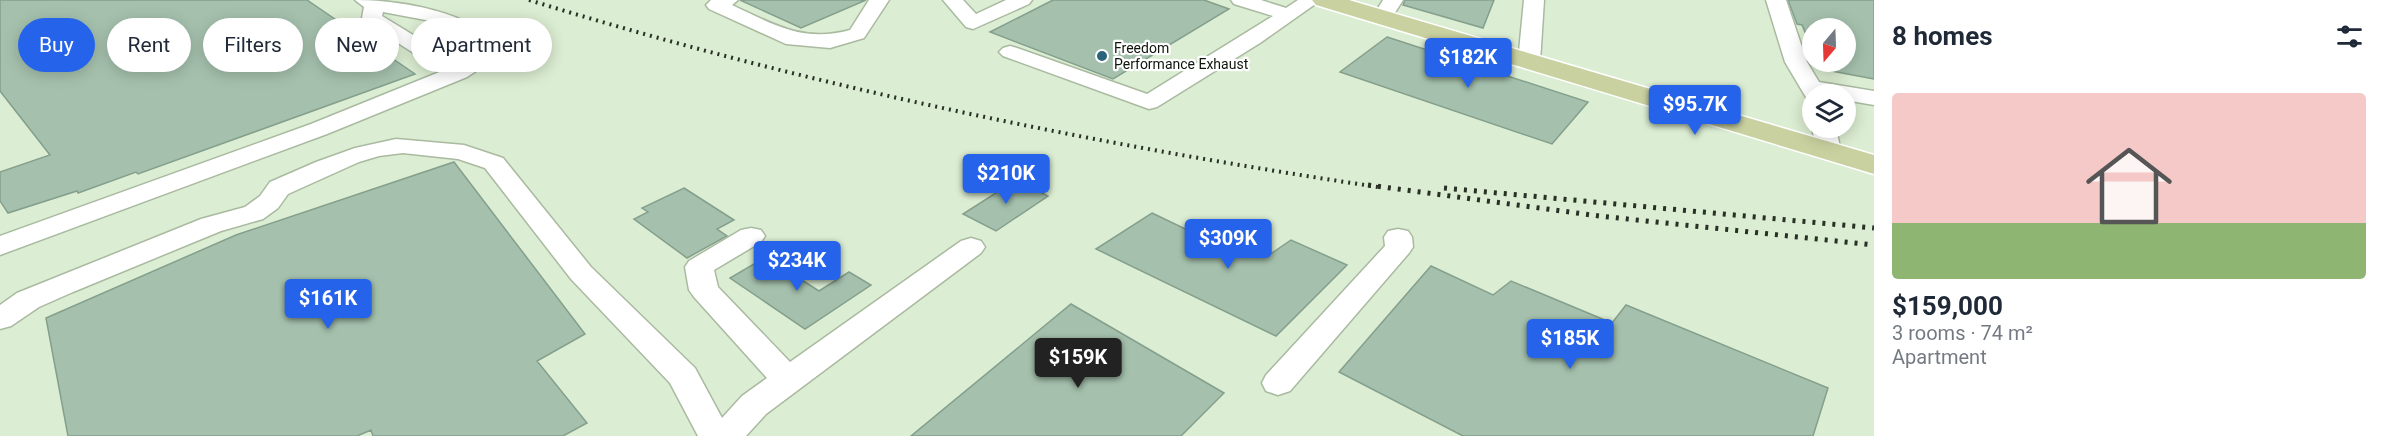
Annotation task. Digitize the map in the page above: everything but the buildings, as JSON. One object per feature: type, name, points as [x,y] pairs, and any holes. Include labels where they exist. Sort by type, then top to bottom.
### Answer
[{"type":"main road","points":[[1324,0],[1387,9],[1529,62],[1827,140],[1874,165]]},
{"type":"street","points":[[728,0],[716,5],[786,38],[830,42],[856,34],[879,0]]},
{"type":"street","points":[[953,0],[973,23],[1022,0]]},
{"type":"street","points":[[1240,0],[1289,15]]},
{"type":"street","points":[[1010,52],[1149,102],[1253,39],[1311,0]]},
{"type":"street","points":[[1529,62],[1533,0]]},
{"type":"street","points":[[1776,0],[1796,62],[1808,84]]},
{"type":"street","points":[[411,42],[372,18],[369,3],[441,18]]},
{"type":"street","points":[[0,246],[319,129],[459,72]]},
{"type":"street","points":[[1856,96],[1874,98]]},
{"type":"street","points":[[1856,113],[1874,116]]},
{"type":"street","points":[[0,319],[28,300],[63,285],[211,225],[254,213],[269,202],[279,188],[341,161],[389,147],[425,147],[465,153],[481,156],[494,163],[581,273],[683,376],[715,436]]},
{"type":"street","points":[[751,236],[699,267],[704,290],[788,380]]},
{"type":"street","points":[[1278,383],[1399,247],[1398,237]]},
{"type":"street","points":[[726,436],[754,405],[971,247]]},
{"type":"railway","points":[[529,0],[739,59],[950,110],[1163,152],[1378,187]]},
{"type":"railway","points":[[1368,185],[1599,216],[1874,245]]},
{"type":"railway","points":[[1444,188],[1874,228]]},
{"type":"place","name":"Freedom Performance Exhaust","points":[[1102,56]]}]
